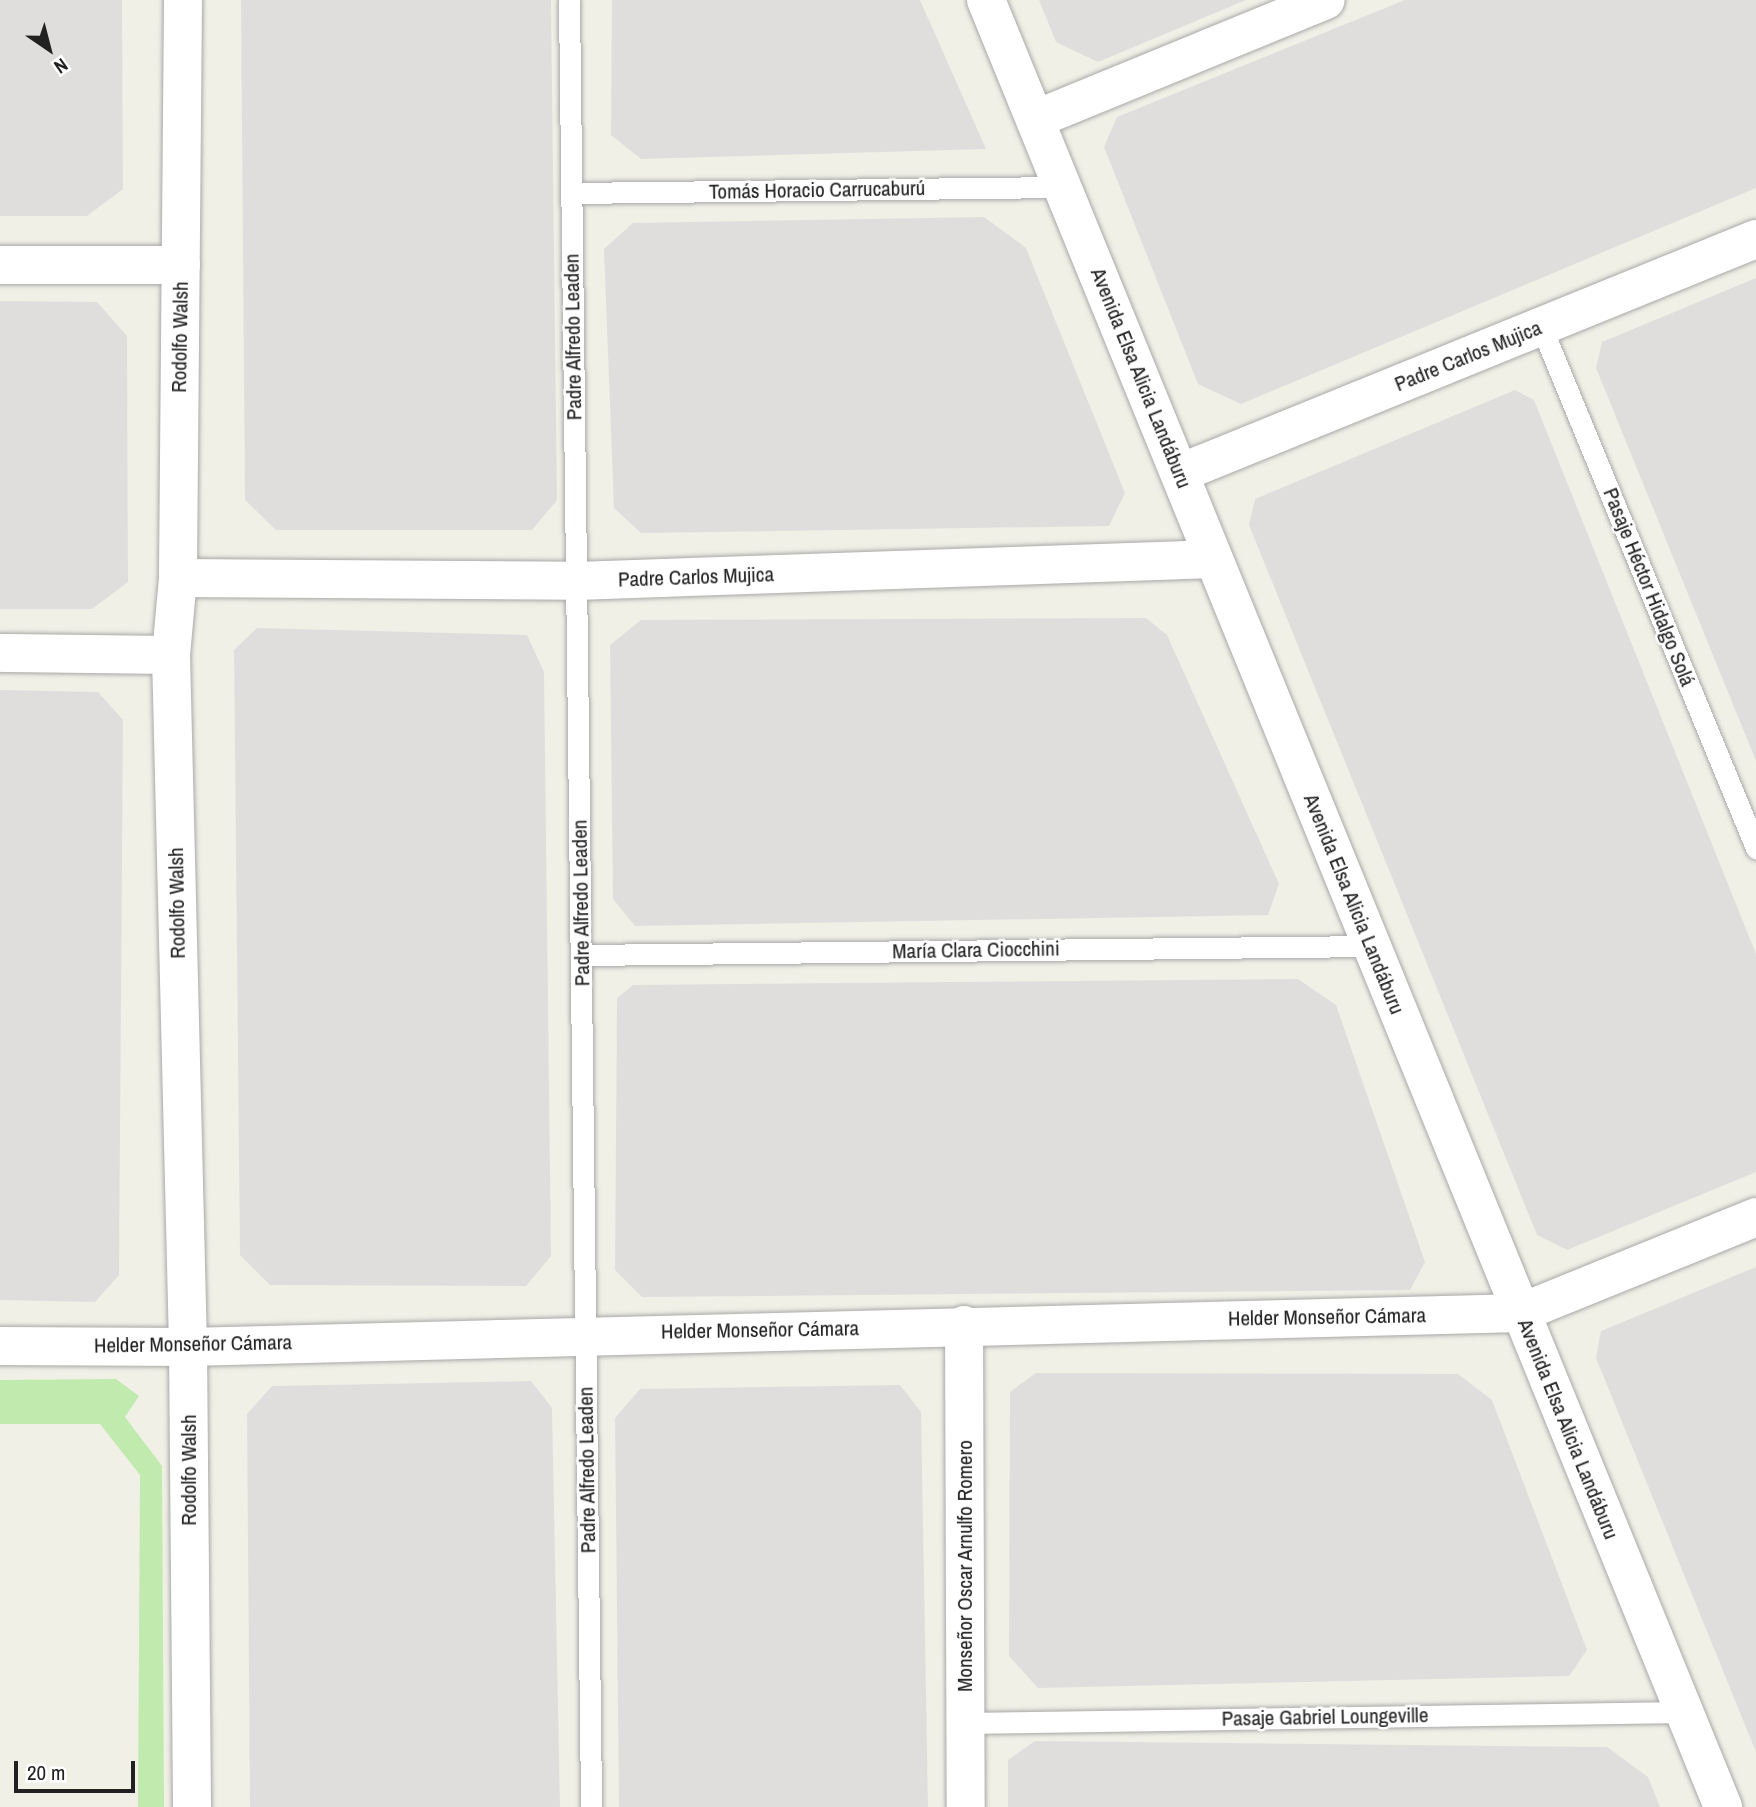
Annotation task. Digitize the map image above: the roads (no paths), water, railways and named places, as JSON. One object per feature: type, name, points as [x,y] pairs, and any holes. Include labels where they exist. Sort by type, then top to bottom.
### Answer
[{"type":"street","name":"Rodolfo Walsh","points":[[183,0],[178,579],[171,655],[188,1347],[191,1807]]},
{"type":"street","name":"Avenida Elsa Alicia Landáburu","points":[[986,0],[1724,1807]]},
{"type":"street","points":[[1036,119],[1326,0]]},
{"type":"street","name":"Padre Carlos Mujica","points":[[1180,473],[1756,239]]},
{"type":"street","points":[[0,265],[181,265]]},
{"type":"street","name":"Padre Carlos Mujica","points":[[178,579],[576,581],[1214,559]]},
{"type":"street","points":[[0,653],[171,655]]},
{"type":"street","points":[[1520,1313],[1756,1217]]},
{"type":"street","name":"Helder Monseñor Cámara","points":[[0,1346],[188,1347],[586,1334],[1520,1313]]},
{"type":"street","name":"Monseñor Oscar Arnulfo Romero","points":[[964,1325],[965,1807]]},
{"type":"lane","name":"Padre Alfredo Leaden","points":[[569,0],[591,1807]]},
{"type":"lane","name":"Tomás Horacio Carrucaburú","points":[[571,193],[1063,187]]},
{"type":"lane","name":"Pasaje Héctor Hidalgo Solá","points":[[1541,326],[1756,848]]},
{"type":"lane","name":"María Clara Ciocchini","points":[[582,955],[1371,946]]},
{"type":"lane","name":"Pasaje Gabriel Loungeville","points":[[965,1723],[1684,1712]]}]
